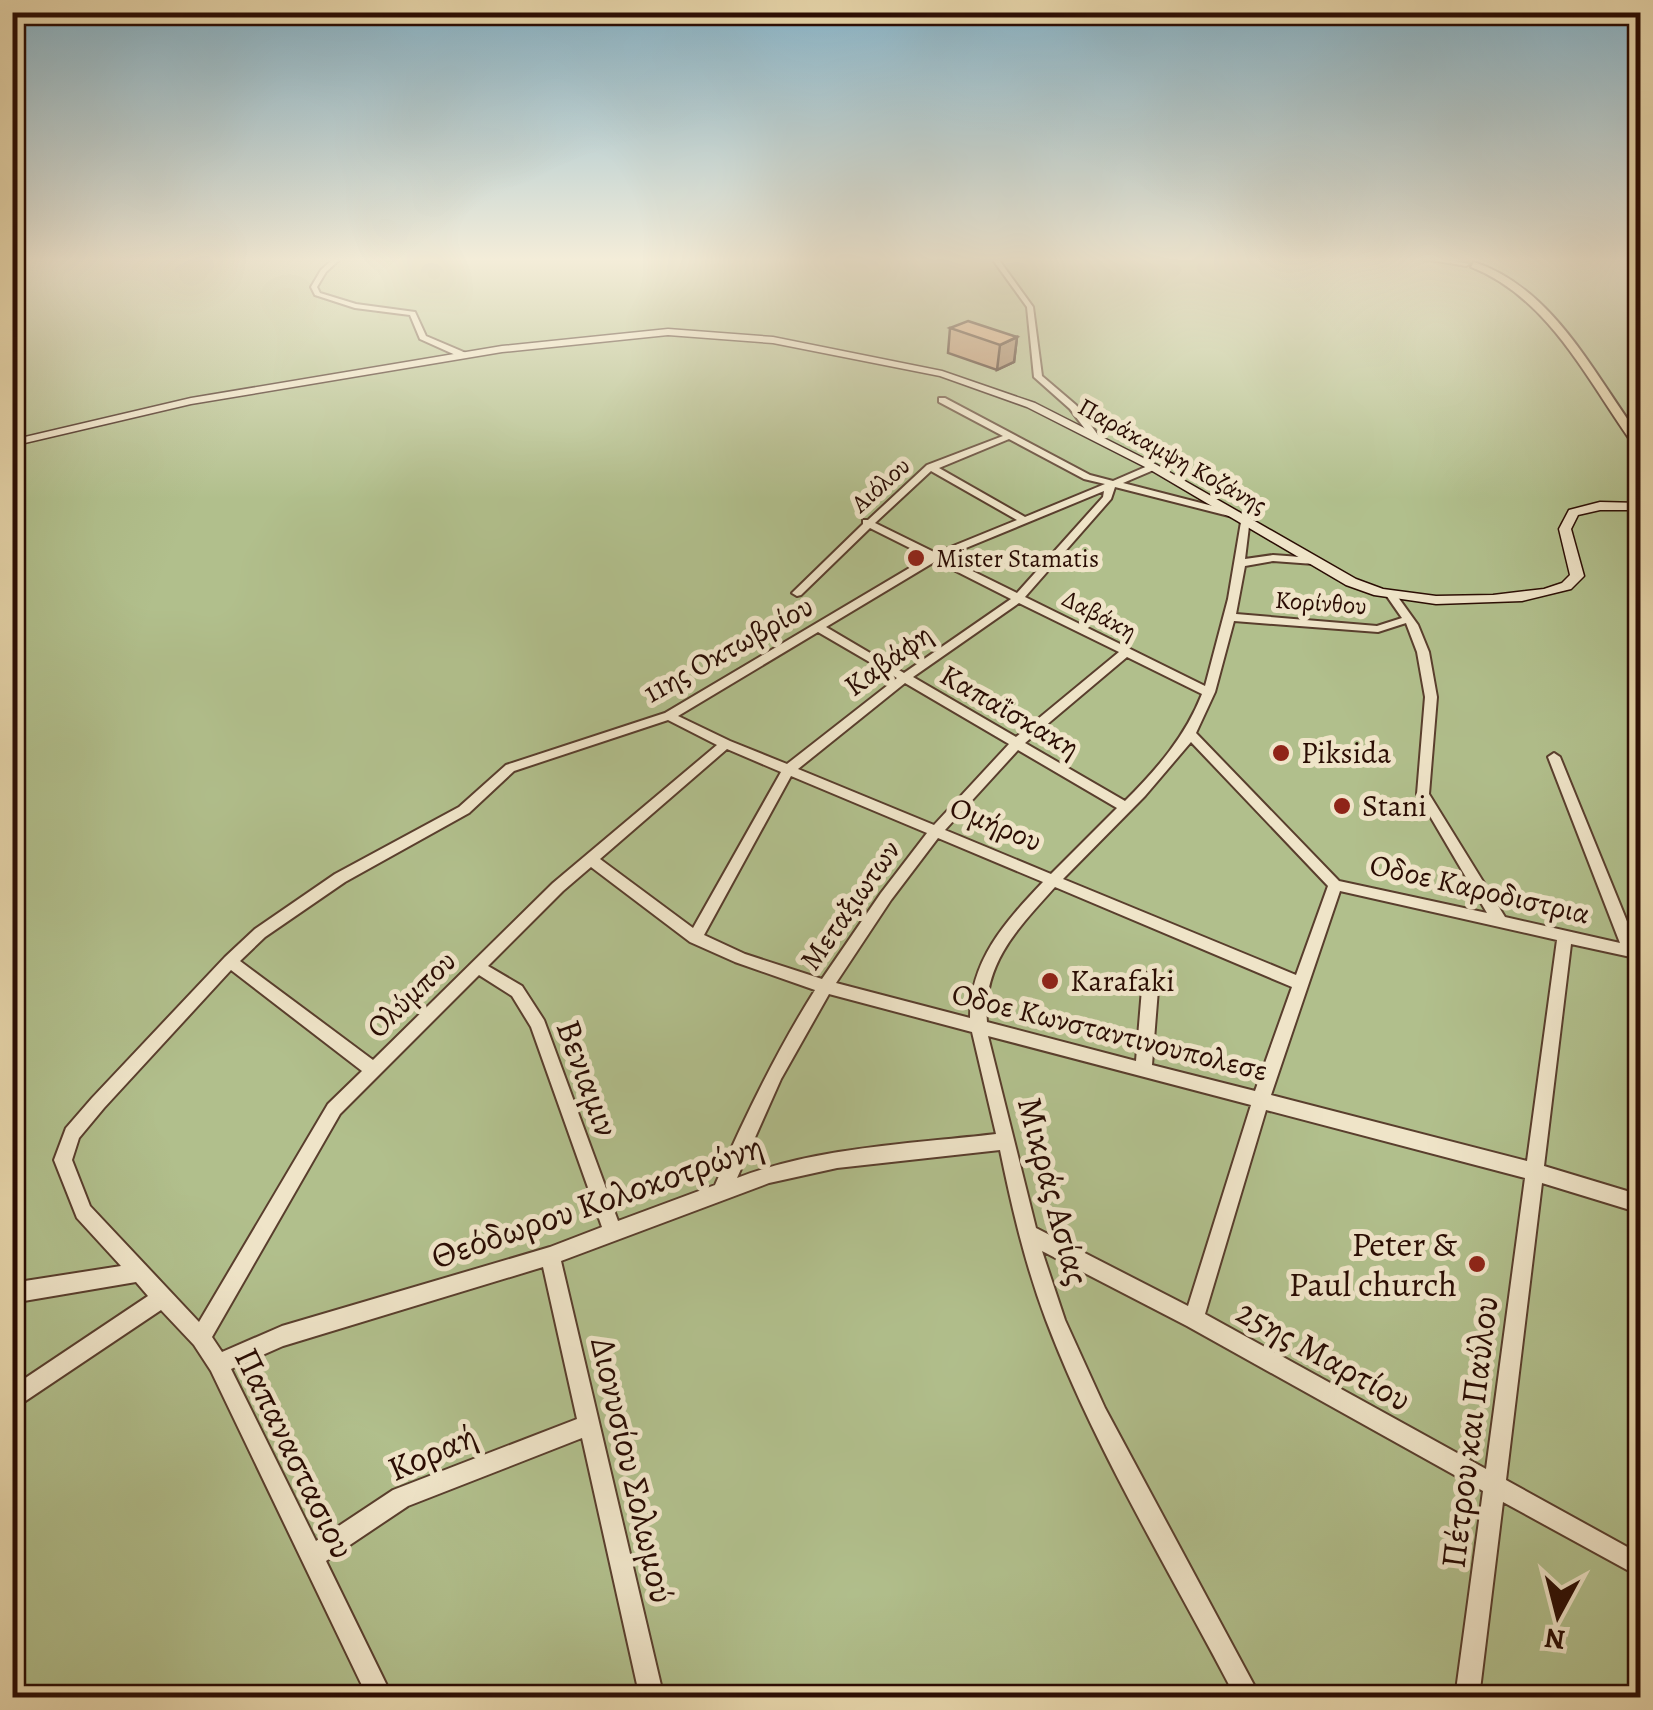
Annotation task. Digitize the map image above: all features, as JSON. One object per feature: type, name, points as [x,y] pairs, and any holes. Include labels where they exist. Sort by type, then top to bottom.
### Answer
[{"type":"main road","name":"Παράκαμψη Κοζάνης","points":[[12,443],[191,401],[462,356],[601,340]]},
{"type":"main road","name":"Παράκαμψη Κοζάνης","points":[[757,340],[794,343],[970,382],[1094,435],[1351,582],[1392,596],[1488,598],[1560,591],[1576,576],[1566,529],[1569,518],[1590,507],[1640,507]]},
{"type":"main road","points":[[1565,340],[1640,445]]},
{"type":"main road","points":[[1573,340],[1640,432]]},
{"type":"street","points":[[429,340],[462,356]]},
{"type":"street","points":[[1034,340],[1038,377],[1072,407],[1094,435]]},
{"type":"street","points":[[942,400],[1109,486],[1242,517],[1242,563],[1208,692],[1190,734]]},
{"type":"street","name":"Αιόλου","points":[[797,593],[866,522],[930,466],[1010,436]]},
{"type":"street","points":[[930,466],[1023,520]]},
{"type":"street","points":[[1109,486],[1154,467]]},
{"type":"street","name":"11ης Οκτωβρίου","points":[[83,1212],[63,1160],[72,1134],[260,933],[340,878],[464,810],[510,768],[669,716],[935,557],[1109,486]]},
{"type":"street","name":"Καβάφη","points":[[696,938],[788,770],[904,678],[1019,598],[1108,497],[1109,486]]},
{"type":"street","name":"Δαβάκη","points":[[866,522],[1208,692]]},
{"type":"street","points":[[1242,563],[1274,558],[1314,561]]},
{"type":"street","points":[[1392,596],[1409,619],[1424,652],[1431,696],[1423,794],[1500,922]]},
{"type":"street","name":"Κορίνθου","points":[[1228,617],[1378,629],[1409,619]]},
{"type":"street","name":"Καπαΐσκακη","points":[[818,627],[1125,807]]},
{"type":"street","name":"Μεταξιωτων","points":[[722,1191],[756,1109],[826,987],[936,829],[1015,744],[1126,652]]},
{"type":"street","name":"Ομήρου","points":[[669,716],[726,744],[1301,984]]},
{"type":"street","name":"Oδοε Καροδιστρια","points":[[1190,734],[1335,885],[1636,952]]},
{"type":"street","name":"Μικράς Ασίας","points":[[1190,734],[987,965],[979,985],[979,1027],[1026,1234],[1074,1361],[1249,1698]]},
{"type":"street","name":"Ολύμπου","points":[[201,1338],[312,1142],[372,1069],[591,859],[726,744]]},
{"type":"street","points":[[1554,757],[1636,952]]},
{"type":"street","name":"Oδοε Κωνσταντινουπολεσε","points":[[591,859],[696,938],[740,958],[826,987],[1536,1172],[1640,1204]]},
{"type":"street","points":[[1194,1319],[1261,1100],[1335,885]]},
{"type":"street","name":"Πέτρου και Παύλου","points":[[1467,1698],[1564,936]]},
{"type":"street","points":[[230,961],[372,1069]]},
{"type":"street","name":"Βενιαμιν","points":[[478,967],[517,990],[538,1025],[613,1232]]},
{"type":"street","points":[[1144,1068],[1151,977]]},
{"type":"street","name":"Θεόδωρου Κολοκοτρώνη","points":[[218,1364],[282,1336],[550,1256],[769,1174],[838,1160],[1007,1141]]},
{"type":"street","name":"Παπαναστασιου","points":[[83,1212],[136,1273],[201,1338],[218,1364],[377,1696]]},
{"type":"street","name":"25ης Μαρτίου","points":[[1026,1234],[1194,1319],[1640,1566]]},
{"type":"street","name":"Διονυσίου Σολωμού","points":[[550,1256],[652,1698]]},
{"type":"street","points":[[12,1293],[136,1273]]},
{"type":"street","points":[[12,1400],[164,1297]]},
{"type":"street","name":"Κοραή","points":[[310,1558],[401,1498],[589,1426]]},
{"type":"green space","points":[[12,340],[1640,340],[1640,1697],[13,1697]]},
{"type":"building","points":[[985,340],[1011,340],[1000,345]]},
{"type":"place","name":"Mister Stamatis","points":[[916,558]]},
{"type":"place","name":"Piksida","points":[[1281,753]]},
{"type":"place","name":"Stani","points":[[1342,806]]},
{"type":"place","name":"Karafaki","points":[[1050,981]]},
{"type":"place","name":"Peter & Paul church","points":[[1477,1264]]}]
